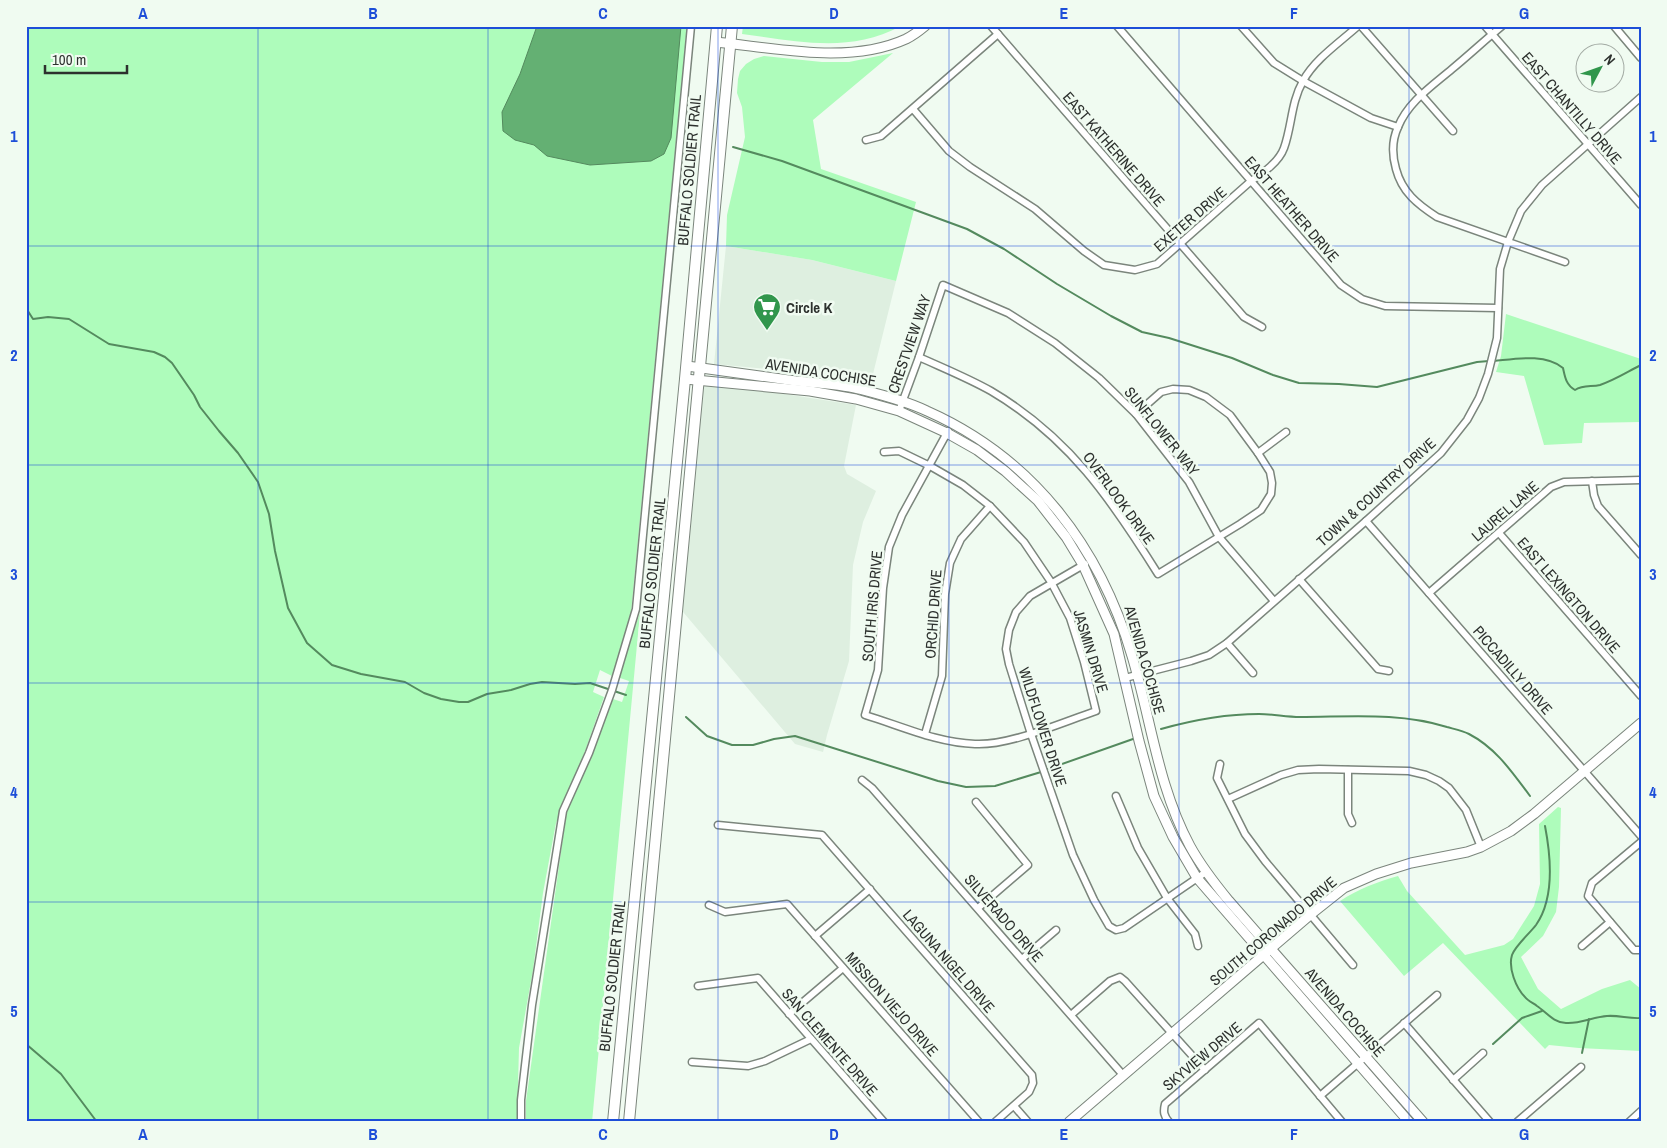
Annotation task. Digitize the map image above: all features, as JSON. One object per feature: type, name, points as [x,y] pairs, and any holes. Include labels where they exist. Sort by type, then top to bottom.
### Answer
[{"type":"main road","name":"BUFFALO SOLDIER TRAIL","points":[[613,1122],[687,366],[717,26]]},
{"type":"main road","name":"BUFFALO SOLDIER TRAIL","points":[[629,1122],[732,26]]},
{"type":"street","points":[[521,1122],[521,1100],[532,1005],[563,811],[589,753],[612,690],[636,609],[691,26]]},
{"type":"street","points":[[716,42],[818,53],[854,52],[887,46],[907,38],[925,26]]},
{"type":"street","name":"EAST KATHERINE DRIVE","points":[[991,26],[1244,317],[1262,327]]},
{"type":"street","name":"EAST HEATHER DRIVE","points":[[1117,26],[1341,285],[1362,299],[1385,306],[1498,308]]},
{"type":"street","points":[[1242,26],[1274,63],[1303,81],[1372,118],[1398,127]]},
{"type":"street","points":[[1360,26],[1453,132]]},
{"type":"street","name":"EXETER DRIVE","points":[[913,109],[949,151],[970,167],[1035,209],[1084,251],[1104,265],[1135,270],[1157,264],[1268,169],[1284,150],[1295,100],[1303,81],[1313,66],[1360,26]]},
{"type":"street","name":"EAST CHANTILLY DRIVE","points":[[1485,26],[1641,205]]},
{"type":"street","points":[[1502,26],[1422,95],[1408,111],[1398,127],[1393,146],[1399,181],[1419,206],[1437,216],[1565,262]]},
{"type":"street","points":[[1614,26],[1641,58]]},
{"type":"street","points":[[866,140],[881,136],[998,34]]},
{"type":"street","name":"TOWN & COUNTRY DRIVE","points":[[1125,678],[1209,655],[1227,643],[1366,521],[1441,452],[1467,420],[1479,398],[1488,374],[1497,338],[1500,269],[1508,242],[1521,211],[1542,185],[1641,97]]},
{"type":"street","name":"CRESTVIEW WAY","points":[[899,411],[943,285]]},
{"type":"street","name":"SUNFLOWER WAY","points":[[943,285],[1008,313],[1056,343],[1099,378],[1136,414],[1188,482],[1219,537],[1274,601]]},
{"type":"street","name":"OVERLOOK DRIVE","points":[[919,357],[991,391],[1023,412],[1052,435],[1074,456],[1094,480],[1122,517],[1158,574],[1219,537]]},
{"type":"street","name":"AVENIDA COCHISE","points":[[687,366],[856,388],[902,401],[952,423],[1013,463],[1044,495],[1073,530],[1093,560],[1117,610],[1137,674],[1170,801],[1190,845],[1206,872],[1229,901],[1423,1122]]},
{"type":"street","name":"AVENIDA COCHISE","points":[[685,379],[810,391],[856,399],[899,411],[947,433],[977,450],[1005,471],[1038,500],[1066,537],[1083,565],[1114,634],[1154,796],[1173,838],[1197,878],[1409,1122]]},
{"type":"street","points":[[1136,414],[1161,392],[1173,389],[1189,390],[1206,397],[1230,415],[1258,453],[1270,472],[1272,483],[1270,494],[1260,510],[1219,537]]},
{"type":"street","name":"SOUTH IRIS DRIVE","points":[[925,734],[865,715],[878,670],[883,588],[889,547],[902,515],[952,423]]},
{"type":"street","points":[[1258,453],[1286,432]]},
{"type":"street","name":"JASMIN DRIVE","points":[[884,452],[900,451],[930,466],[963,485],[990,506],[1024,542],[1051,582],[1070,618],[1084,662],[1096,711],[1030,734]]},
{"type":"street","name":"LAUREL LANE","points":[[1429,593],[1551,487],[1564,482],[1641,480]]},
{"type":"street","points":[[1592,481],[1598,506],[1641,555]]},
{"type":"street","name":"ORCHID DRIVE","points":[[925,734],[942,676],[945,594],[950,563],[961,539],[990,506]]},
{"type":"street","name":"PICCADILLY DRIVE","points":[[1366,521],[1641,836]]},
{"type":"street","name":"EAST LEXINGTON DRIVE","points":[[1499,533],[1641,696]]},
{"type":"street","name":"WILDFLOWER DRIVE","points":[[1093,560],[1051,582],[1030,596],[1016,612],[1009,630],[1006,649],[1009,664],[1030,734],[1073,855],[1109,926],[1116,930],[1124,928],[1167,898]]},
{"type":"street","points":[[1299,579],[1378,669],[1389,671]]},
{"type":"street","points":[[1227,643],[1253,673]]},
{"type":"street","name":"SOUTH CORONADO DRIVE","points":[[1069,1122],[1344,888],[1376,874],[1411,863],[1467,852],[1482,847],[1511,831],[1641,724]]},
{"type":"street","points":[[925,734],[953,742],[978,744],[1002,741],[1030,734]]},
{"type":"street","points":[[1220,764],[1217,778],[1245,834],[1265,861],[1352,965]]},
{"type":"street","points":[[1228,799],[1281,775],[1298,770],[1409,771],[1426,775],[1449,788],[1466,810],[1482,847]]},
{"type":"street","points":[[1348,770],[1348,814],[1352,823]]},
{"type":"street","name":"SILVERADO DRIVE","points":[[862,780],[872,788],[1123,1075]]},
{"type":"street","points":[[1116,796],[1138,848],[1167,898],[1195,934],[1198,946]]},
{"type":"street","points":[[976,802],[1028,865],[978,908]]},
{"type":"street","name":"LAGUNA NIGEL DRIVE","points":[[718,825],[822,835],[1032,1075],[1033,1083],[1029,1092],[1014,1106]]},
{"type":"street","points":[[1641,842],[1592,883],[1588,896],[1634,950],[1641,950]]},
{"type":"street","points":[[1167,898],[1206,872]]},
{"type":"street","points":[[815,936],[870,889]]},
{"type":"street","name":"MISSION VIEJO DRIVE","points":[[709,905],[725,912],[787,904],[979,1122]]},
{"type":"street","points":[[1582,946],[1610,922]]},
{"type":"street","points":[[1022,959],[1056,930]]},
{"type":"street","points":[[789,1014],[843,968]]},
{"type":"street","name":"SAN CLEMENTE DRIVE","points":[[698,986],[758,978],[884,1122]]},
{"type":"street","points":[[1071,1015],[1110,981],[1120,978],[1125,981],[1205,1070]]},
{"type":"street","points":[[1342,1122],[1320,1096],[1437,995]]},
{"type":"street","name":"SKYVIEW DRIVE","points":[[1169,1122],[1164,1116],[1164,1104],[1260,1023],[1320,1096]]},
{"type":"street","points":[[1404,1023],[1490,1122]]},
{"type":"street","points":[[692,1062],[748,1066],[765,1061],[811,1039]]},
{"type":"street","points":[[1453,1080],[1483,1053]]},
{"type":"street","points":[[1517,1122],[1581,1066]]},
{"type":"street","points":[[995,1122],[1014,1106],[1028,1122]]},
{"type":"street","points":[[1629,1122],[1641,1111]]},
{"type":"shaded area","points":[[26,26],[687,26],[631,613],[620,655],[612,676],[600,670],[593,692],[604,697],[584,754],[556,823],[519,1048],[517,1122],[26,1122]]},
{"type":"shaded area","points":[[537,26],[681,26],[671,138],[664,154],[651,161],[590,165],[547,156],[534,145],[515,140],[503,131],[502,112],[520,74]]},
{"type":"shaded area","points":[[743,26],[901,26],[881,35],[862,40],[823,43],[742,34]]},
{"type":"shaded area","points":[[893,53],[813,120],[821,169],[916,202],[896,281],[812,260],[726,246],[727,215],[745,137],[742,107],[737,93],[740,71],[746,64],[764,56],[822,62],[849,62]]},
{"type":"shaded area","points":[[726,246],[812,260],[896,281],[871,382],[840,376],[714,364]]},
{"type":"shaded area","points":[[1506,314],[1641,359],[1641,422],[1584,423],[1582,443],[1544,445],[1524,376],[1496,372],[1501,356]]},
{"type":"shaded area","points":[[700,381],[856,405],[844,466],[847,474],[876,491],[863,522],[853,565],[849,661],[823,752],[795,744],[678,606]]},
{"type":"shaded area","points":[[640,613],[592,1122],[526,1122],[526,1101],[567,809],[610,698],[622,702],[629,681],[617,677]]},
{"type":"shaded area","points":[[1558,807],[1561,808],[1559,887],[1556,912],[1543,936],[1521,957],[1538,989],[1561,1009],[1602,989],[1630,980],[1641,989],[1641,1051],[1549,1045],[1545,1049],[1443,943],[1404,976],[1340,901],[1368,886],[1398,876],[1407,891],[1465,955],[1504,945],[1513,939],[1534,906],[1540,884],[1539,824]]},
{"type":"waterway","points":[[733,147],[782,161],[967,229],[1004,249],[1057,284],[1111,316],[1142,332],[1169,338],[1232,358],[1273,375],[1299,383],[1377,387],[1477,362],[1489,361]]},
{"type":"waterway","points":[[26,308],[33,319],[48,317],[69,319],[109,344],[154,352],[172,363],[200,407],[238,453],[258,482],[269,514],[288,608],[307,643],[332,665],[361,674],[405,682],[424,693],[441,699],[459,702],[468,702],[487,694],[542,682],[590,683],[626,695]]},
{"type":"waterway","points":[[1494,361],[1520,358],[1548,360],[1563,368],[1565,378],[1575,390],[1581,387],[1600,385],[1641,365]]},
{"type":"waterway","points":[[1161,729],[1209,718],[1246,714],[1300,717],[1374,716],[1429,722],[1464,732],[1479,740],[1503,761],[1530,796]]},
{"type":"waterway","points":[[686,717],[707,736],[732,745],[753,745],[795,736],[938,781],[966,787],[995,786],[1041,772]]},
{"type":"waterway","points":[[1045,770],[1133,739]]},
{"type":"waterway","points":[[1545,826],[1550,864],[1549,890],[1542,914],[1536,925],[1512,955],[1511,966],[1516,983],[1528,1000],[1562,1023],[1607,1016],[1641,1018]]},
{"type":"waterway","points":[[1493,1044],[1522,1018],[1542,1011]]},
{"type":"waterway","points":[[1582,1053],[1589,1019]]},
{"type":"waterway","points":[[26,1044],[61,1074],[97,1122]]},
{"type":"place","name":"Circle K","points":[[767,331]]}]
